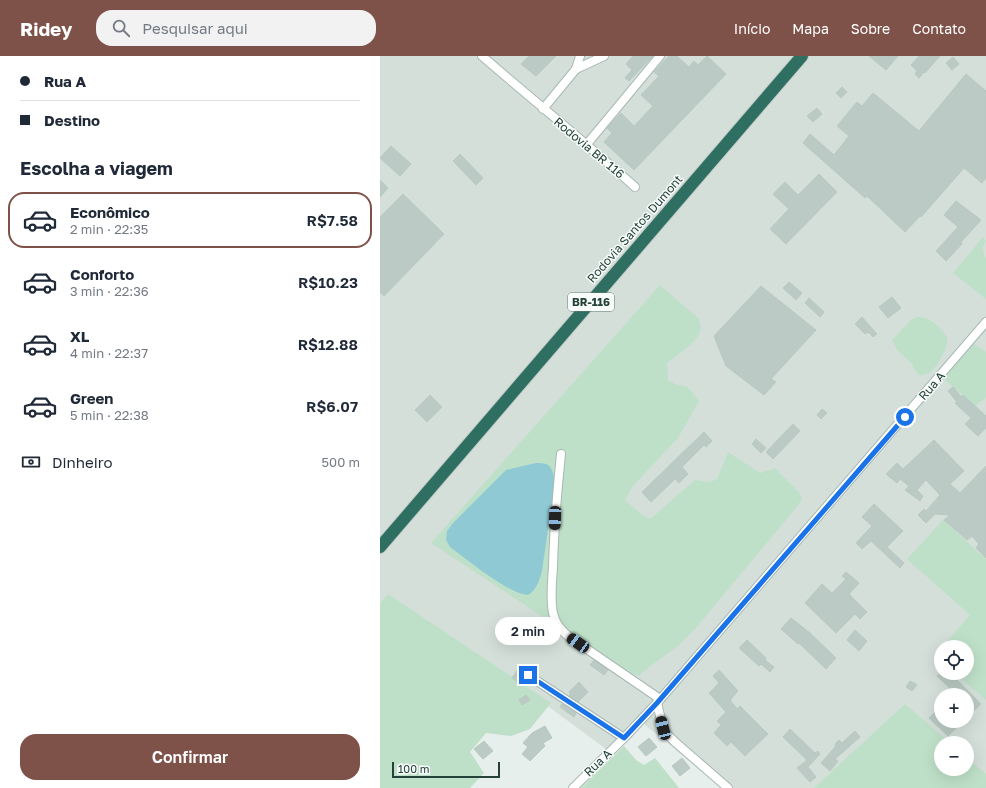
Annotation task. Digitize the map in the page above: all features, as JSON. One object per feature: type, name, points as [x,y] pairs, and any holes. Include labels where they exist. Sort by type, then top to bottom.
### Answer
[{"type":"highway","name":"Rodovia Santos Dumont","points":[[380,547],[802,56]]},
{"type":"street","name":"Rodovia BR 116","points":[[482,56],[543,109],[587,144],[635,187]]},
{"type":"street","name":"Rodovia BR 116","points":[[543,109],[576,69],[580,56]]},
{"type":"street","name":"Rodovia BR 116","points":[[576,69],[604,56]]},
{"type":"street","points":[[587,144],[660,56]]},
{"type":"street","name":"Rua A","points":[[573,788],[624,738],[658,701],[986,322]]},
{"type":"street","points":[[561,454],[555,518],[552,593],[553,612],[556,621],[568,636],[658,701],[663,728],[666,733],[728,788]]},
{"type":"street","points":[[528,675],[624,738]]},
{"type":"shaded area","points":[[380,56],[986,56],[986,788],[723,788],[640,721],[610,752],[492,665],[380,782]]},
{"type":"green space","points":[[983,237],[986,241],[983,250],[986,258],[986,299],[953,273]]},
{"type":"green space","points":[[660,285],[699,319],[701,329],[697,338],[667,363],[668,380],[677,385],[687,386],[699,401],[678,438],[632,487],[625,500],[641,514],[650,519],[695,480],[710,482],[717,479],[728,452],[760,473],[775,468],[800,493],[802,499],[695,629],[678,646],[639,676],[629,672],[602,656],[431,543]]},
{"type":"green space","points":[[916,317],[929,319],[941,329],[947,338],[947,346],[936,366],[931,372],[922,375],[919,375],[915,371],[913,365],[897,350],[892,340],[911,320]]},
{"type":"green space","points":[[974,344],[986,352],[986,398],[975,406],[943,378]]},
{"type":"green space","points":[[943,520],[986,559],[986,700],[963,680],[974,680],[974,640],[948,640],[970,615],[907,559]]},
{"type":"green space","points":[[388,594],[551,703],[530,729],[511,736],[486,733],[470,752],[484,773],[470,788],[380,788],[380,603]]},
{"type":"green space","points":[[905,704],[942,736],[934,736],[934,776],[974,776],[974,764],[986,774],[986,788],[814,788]]},
{"type":"green space","points":[[624,746],[636,760],[644,765],[655,758],[679,788],[581,788]]},
{"type":"water","points":[[536,463],[548,465],[553,472],[555,480],[542,571],[536,587],[528,595],[519,593],[509,588],[488,575],[450,547],[446,540],[447,531],[453,523],[506,470]]},
{"type":"building","points":[[529,56],[556,56],[536,76],[521,64]]},
{"type":"building","points":[[633,56],[653,56],[629,81],[625,78],[632,70],[626,64]]},
{"type":"building","points":[[669,56],[677,56],[689,67],[694,61],[698,65],[707,56],[726,74],[634,170],[604,142],[612,133],[607,128],[621,113],[634,126],[653,106],[641,95],[659,76],[654,72]]},
{"type":"building","points":[[869,56],[898,56],[886,70]]},
{"type":"building","points":[[919,56],[940,56],[919,78],[915,74],[917,71],[911,65]]},
{"type":"building","points":[[953,57],[959,64],[952,70],[946,63]]},
{"type":"building","points":[[966,74],[986,91],[986,178],[982,183],[964,168],[921,217],[920,216],[905,232],[867,196],[865,198],[803,143],[810,134],[834,155],[849,136],[837,126],[857,102],[862,106],[873,93],[919,131]]},
{"type":"building","points":[[842,87],[847,92],[841,98],[836,93]]},
{"type":"building","points":[[817,108],[822,114],[813,122],[807,116]]},
{"type":"building","points":[[391,146],[411,164],[400,176],[380,158]]},
{"type":"building","points":[[460,154],[483,178],[476,185],[453,161]]},
{"type":"building","points":[[819,174],[837,192],[786,244],[770,229],[789,209],[773,194],[785,182],[798,195]]},
{"type":"building","points":[[380,180],[388,188],[380,197]]},
{"type":"building","points":[[403,194],[444,234],[384,296],[380,292],[380,217]]},
{"type":"building","points":[[956,201],[981,220],[946,261],[936,251],[958,227],[944,215]]},
{"type":"building","points":[[789,282],[802,293],[796,300],[783,288]]},
{"type":"building","points":[[761,286],[816,330],[771,379],[776,382],[764,395],[726,366],[714,336]]},
{"type":"building","points":[[892,297],[901,308],[888,318],[879,307]]},
{"type":"building","points":[[809,298],[824,312],[820,317],[805,303]]},
{"type":"building","points":[[862,317],[877,334],[873,337],[868,332],[865,334],[855,324]]},
{"type":"building","points":[[953,387],[962,397],[963,395],[986,416],[986,428],[978,436],[965,424],[971,418],[955,403],[957,402],[948,391]]},
{"type":"building","points":[[430,395],[442,407],[427,422],[415,410]]},
{"type":"building","points":[[822,409],[827,413],[821,419],[817,415]]},
{"type":"building","points":[[793,424],[800,431],[773,459],[766,452]]},
{"type":"building","points":[[704,432],[712,441],[706,447],[704,445],[682,467],[688,474],[679,483],[675,479],[651,502],[642,492]]},
{"type":"building","points":[[756,439],[766,448],[761,453],[752,444]]},
{"type":"building","points":[[934,440],[964,471],[950,484],[960,493],[986,466],[986,558],[976,548],[979,544],[972,536],[967,540],[944,520],[950,515],[935,514],[926,523],[918,515],[924,509],[926,511],[940,495],[926,480],[917,490],[923,496],[920,501],[905,490],[909,486],[900,479],[897,483],[886,474],[897,463],[903,469]]},
{"type":"building","points":[[874,504],[903,531],[887,547],[904,563],[900,568],[871,541],[862,549],[856,543],[872,526],[862,517]]},
{"type":"building","points":[[846,572],[859,583],[849,594],[867,612],[860,619],[855,614],[836,633],[805,603],[822,584],[832,593],[846,579],[842,576]]},
{"type":"building","points":[[791,618],[810,633],[836,658],[826,669],[799,643],[798,644],[781,629]]},
{"type":"building","points":[[855,630],[867,641],[859,651],[847,640]]},
{"type":"building","points":[[747,640],[766,658],[765,660],[774,667],[770,672],[761,664],[759,666],[739,648]]},
{"type":"building","points":[[594,660],[608,670],[604,675],[590,665]]},
{"type":"building","points":[[518,669],[523,673],[523,677],[527,681],[523,686],[512,678]]},
{"type":"building","points":[[719,670],[738,691],[730,700],[737,709],[740,706],[768,734],[745,756],[731,742],[727,746],[714,733],[721,725],[717,721],[726,712],[709,693],[719,683],[713,676]]},
{"type":"building","points":[[941,680],[957,680],[965,688],[950,688]]},
{"type":"building","points":[[910,681],[917,685],[912,691],[906,687]]},
{"type":"building","points":[[579,682],[588,692],[578,702],[569,695],[571,693],[569,692]]},
{"type":"building","points":[[526,695],[530,700],[522,705],[519,700]]},
{"type":"building","points":[[974,697],[981,704],[974,710]]},
{"type":"building","points":[[562,704],[576,713],[574,717],[560,707]]},
{"type":"building","points":[[934,713],[934,723],[929,718]]},
{"type":"building","points":[[545,726],[552,738],[543,743],[545,746],[530,761],[522,754],[528,747],[523,743],[532,733]]},
{"type":"building","points":[[940,728],[956,728],[948,736]]},
{"type":"building","points":[[790,729],[815,753],[818,751],[820,754],[808,767],[816,777],[810,782],[797,768],[807,760],[783,737]]},
{"type":"building","points":[[855,731],[860,737],[835,759],[838,761],[830,771],[821,763],[836,746],[835,744],[839,740],[842,743]]},
{"type":"building","points":[[649,738],[657,747],[646,756],[638,747]]},
{"type":"building","points":[[484,741],[493,751],[483,759],[474,749]]},
{"type":"building","points":[[682,758],[690,768],[680,776],[672,766]]},
{"type":"route","points":[[528,675],[624,738],[657,703],[905,417]]}]
